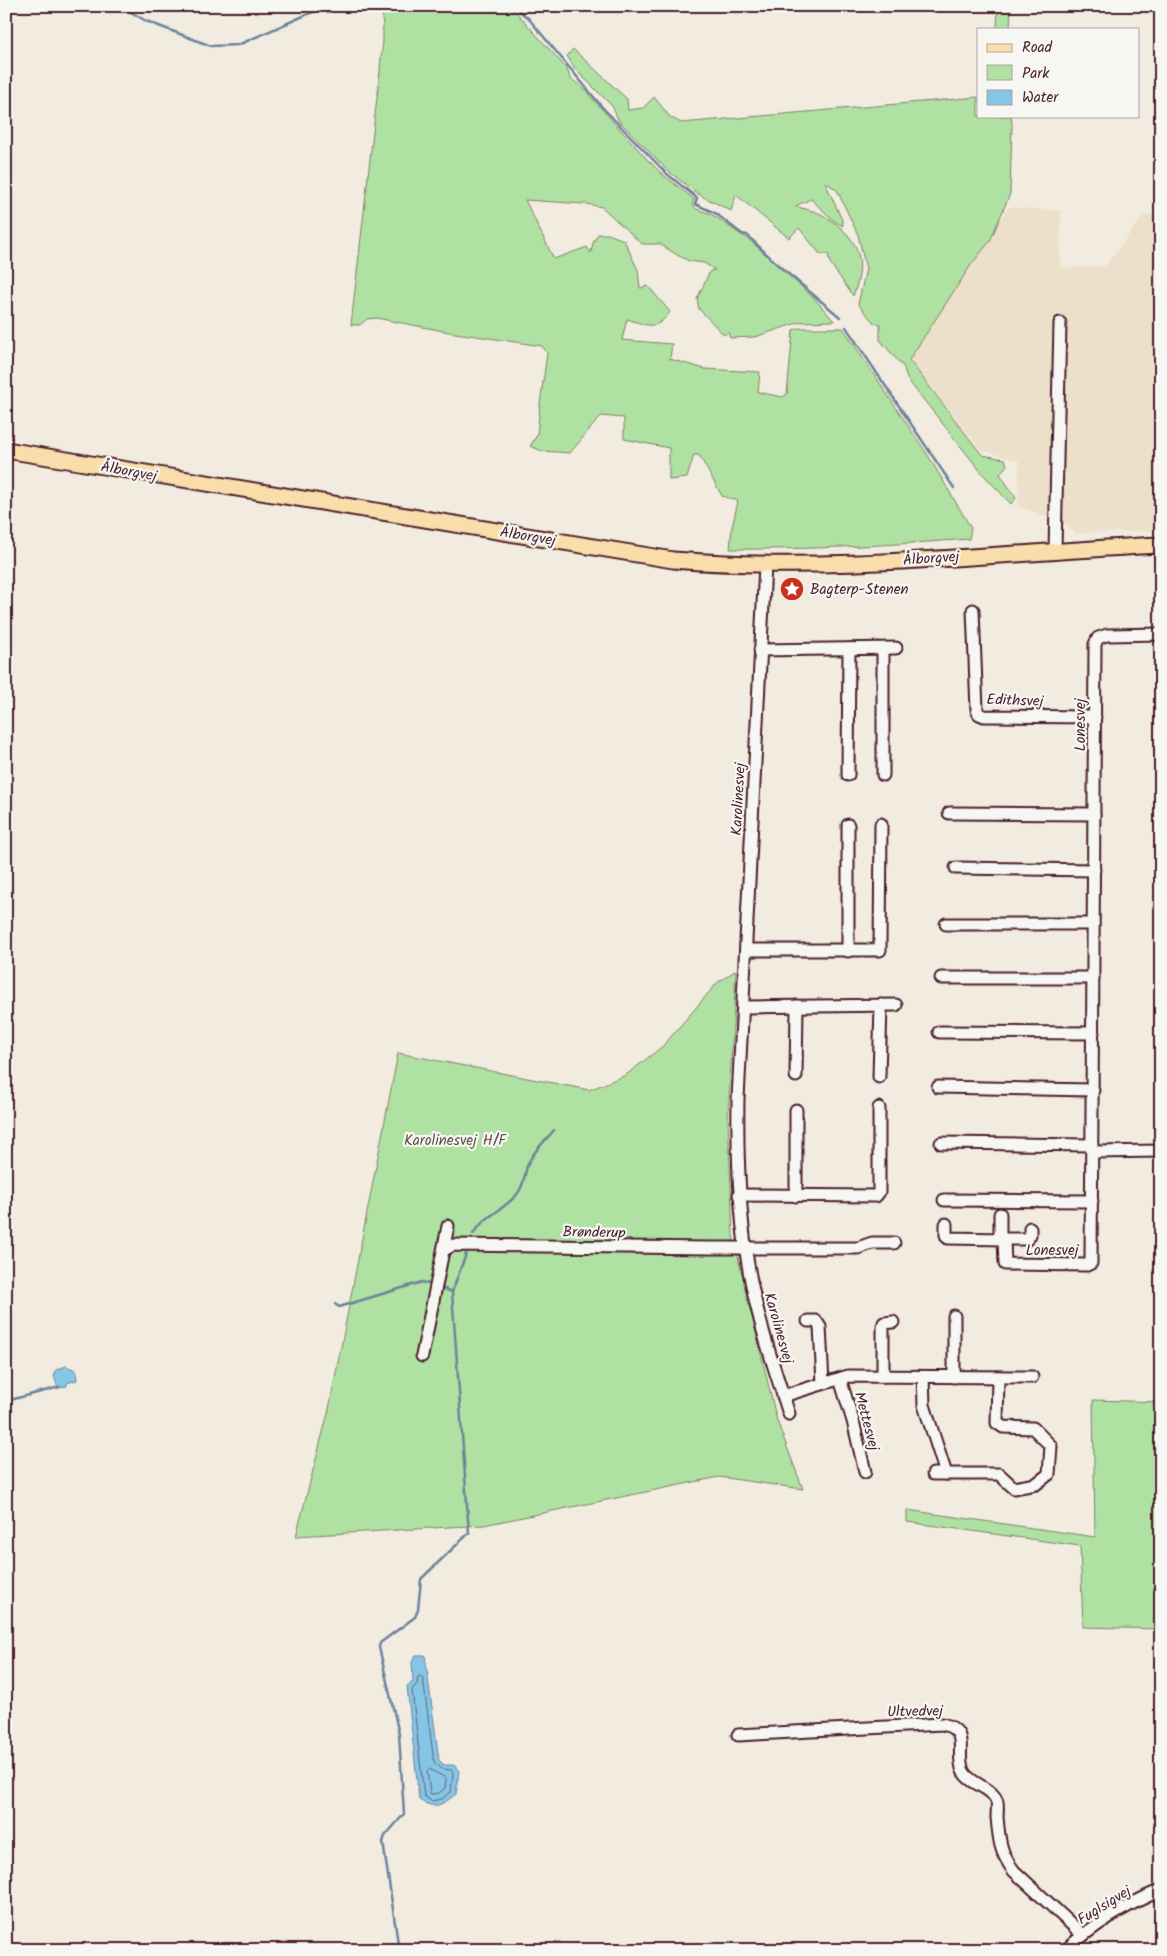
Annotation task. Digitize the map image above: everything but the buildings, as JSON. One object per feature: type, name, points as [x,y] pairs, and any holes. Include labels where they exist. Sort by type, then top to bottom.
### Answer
[{"type":"main road","name":"Ålborgvej","points":[[6,450],[673,560],[802,565],[1161,545]]},
{"type":"street","points":[[1055,550],[1060,323]]},
{"type":"street","name":"Karolinesvej","points":[[765,565],[738,1099],[739,1195],[745,1249],[760,1319],[789,1414]]},
{"type":"street","name":"Edithsvej","points":[[973,610],[977,710],[979,714],[984,716],[1095,717]]},
{"type":"street","name":"Lonesvej","points":[[1000,1214],[1004,1262],[1007,1265],[1089,1265],[1092,1259],[1095,644],[1098,638],[1107,635],[1161,634]]},
{"type":"street","points":[[760,650],[896,648]]},
{"type":"street","points":[[848,775],[849,649]]},
{"type":"street","points":[[883,775],[884,649]]},
{"type":"street","points":[[948,813],[1094,814]]},
{"type":"street","points":[[746,950],[877,951],[881,949],[881,824]]},
{"type":"street","points":[[848,825],[848,951]]},
{"type":"street","points":[[956,868],[1094,870]]},
{"type":"street","points":[[946,924],[1094,924]]},
{"type":"street","points":[[941,978],[1093,978]]},
{"type":"street","points":[[879,1077],[881,1005]]},
{"type":"street","points":[[743,1006],[896,1005]]},
{"type":"street","points":[[796,1006],[796,1076]]},
{"type":"street","points":[[939,1032],[1093,1033]]},
{"type":"street","points":[[938,1087],[1093,1090]]},
{"type":"street","points":[[739,1195],[878,1195],[879,1108]]},
{"type":"street","points":[[796,1110],[796,1196]]},
{"type":"street","points":[[941,1143],[1161,1152]]},
{"type":"street","points":[[944,1200],[1092,1201]]},
{"type":"street","name":"Lonesvej","points":[[946,1224],[946,1235],[948,1238],[1027,1239],[1030,1235],[1030,1228]]},
{"type":"street","points":[[422,1356],[448,1226]]},
{"type":"street","points":[[745,1249],[858,1248],[872,1243],[894,1243]]},
{"type":"street","name":"Brønderup","points":[[444,1250],[454,1245],[745,1249]]},
{"type":"street","points":[[954,1316],[954,1377]]},
{"type":"street","points":[[808,1321],[816,1321],[820,1327],[823,1383]]},
{"type":"street","name":"Mettesvej","points":[[883,1376],[883,1326],[884,1323],[893,1322]]},
{"type":"street","name":"Mettesvej","points":[[783,1396],[823,1383],[853,1376],[1032,1377]]},
{"type":"street","points":[[923,1377],[924,1408],[946,1474]]},
{"type":"street","points":[[933,1474],[999,1474],[1014,1488],[1040,1483],[1050,1472],[1051,1446],[1034,1429],[1003,1428],[997,1423],[998,1377]]},
{"type":"street","name":"Mettesvej","points":[[840,1379],[853,1421],[865,1472]]},
{"type":"street","name":"Ultvedvej","points":[[738,1735],[942,1724],[952,1726],[958,1733],[961,1742],[963,1770],[969,1779],[991,1792],[997,1801],[998,1835],[1005,1859],[1014,1871],[1082,1935]]},
{"type":"street","name":"Fuglsigvej","points":[[1066,1950],[1082,1935],[1113,1913],[1161,1890]]},
{"type":"shaded area","points":[[1008,207],[1061,211],[1060,266],[1070,268],[1105,266],[1143,216],[1161,214],[1161,531],[1075,533],[1064,523],[1018,506],[1019,461],[981,450],[909,360]]},
{"type":"green space","points":[[383,6],[501,6],[515,11],[567,69],[570,78],[583,88],[646,158],[662,174],[694,199],[692,204],[696,209],[711,214],[746,237],[815,299],[834,321],[800,322],[755,337],[730,338],[728,332],[724,335],[699,309],[697,299],[710,271],[715,270],[704,263],[689,261],[660,244],[642,244],[602,207],[586,204],[525,200],[554,259],[587,247],[591,253],[593,243],[598,234],[608,234],[624,240],[638,270],[640,288],[648,286],[670,312],[656,325],[646,325],[627,319],[622,340],[672,344],[670,359],[705,369],[760,372],[758,392],[783,397],[787,394],[793,330],[800,328],[843,328],[929,457],[971,528],[969,539],[850,547],[730,549],[732,527],[738,501],[722,496],[699,455],[694,455],[687,478],[669,480],[669,448],[624,439],[624,418],[601,416],[570,453],[542,451],[530,446],[537,435],[547,353],[542,346],[449,332],[376,318],[367,319],[360,325],[351,325],[383,46]]},
{"type":"green space","points":[[998,6],[1011,6],[1010,28],[997,28]]},
{"type":"green space","points":[[573,49],[627,99],[628,110],[643,108],[654,97],[670,117],[681,123],[977,97],[977,118],[1011,118],[1010,194],[990,241],[971,265],[909,360],[982,455],[1005,459],[1007,465],[1000,474],[1016,498],[1011,504],[982,473],[907,379],[904,368],[880,340],[880,324],[874,323],[858,304],[866,269],[858,235],[837,190],[825,182],[843,226],[833,220],[811,199],[795,206],[821,214],[851,238],[859,258],[860,270],[853,296],[830,263],[828,254],[820,254],[799,228],[789,238],[736,195],[731,211],[698,194],[668,171],[619,121],[612,106],[576,70],[567,56]]},
{"type":"green space","name":"Karolinesvej H/F","points":[[736,970],[728,1119],[733,1236],[777,1421],[803,1489],[719,1477],[484,1525],[296,1536],[329,1409],[398,1053],[589,1090],[626,1075],[663,1046],[717,983]]},
{"type":"green space","points":[[1093,1400],[1161,1402],[1161,1629],[1083,1627],[1080,1546],[907,1522],[907,1510],[1095,1537]]},
{"type":"water","points":[[66,1366],[76,1370],[77,1380],[67,1383],[67,1386],[58,1388],[54,1376],[56,1370]]},
{"type":"water","points":[[416,1655],[425,1655],[439,1760],[444,1765],[454,1765],[459,1771],[456,1794],[438,1805],[430,1805],[419,1800],[407,1686],[413,1682],[412,1662]]},
{"type":"waterway","points":[[121,6],[146,21],[211,46],[238,45],[330,6]]},
{"type":"waterway","points":[[514,6],[529,19],[603,108],[667,174],[697,198],[695,204],[715,213],[742,234],[747,235],[779,266],[840,317]]},
{"type":"waterway","points":[[846,327],[954,488]]},
{"type":"waterway","points":[[473,1234],[483,1222],[518,1193],[530,1159],[554,1130]]},
{"type":"waterway","points":[[399,1950],[383,1842],[385,1836],[404,1814],[399,1734],[379,1647],[380,1643],[415,1617],[418,1610],[421,1579],[469,1533],[452,1292],[466,1254]]},
{"type":"waterway","points":[[335,1304],[339,1307],[422,1282],[429,1284]]},
{"type":"waterway","points":[[442,1288],[452,1292]]},
{"type":"waterway","points":[[6,1401],[60,1387]]},
{"type":"place","name":"Bagterp-Stenen","points":[[792,589]]}]
